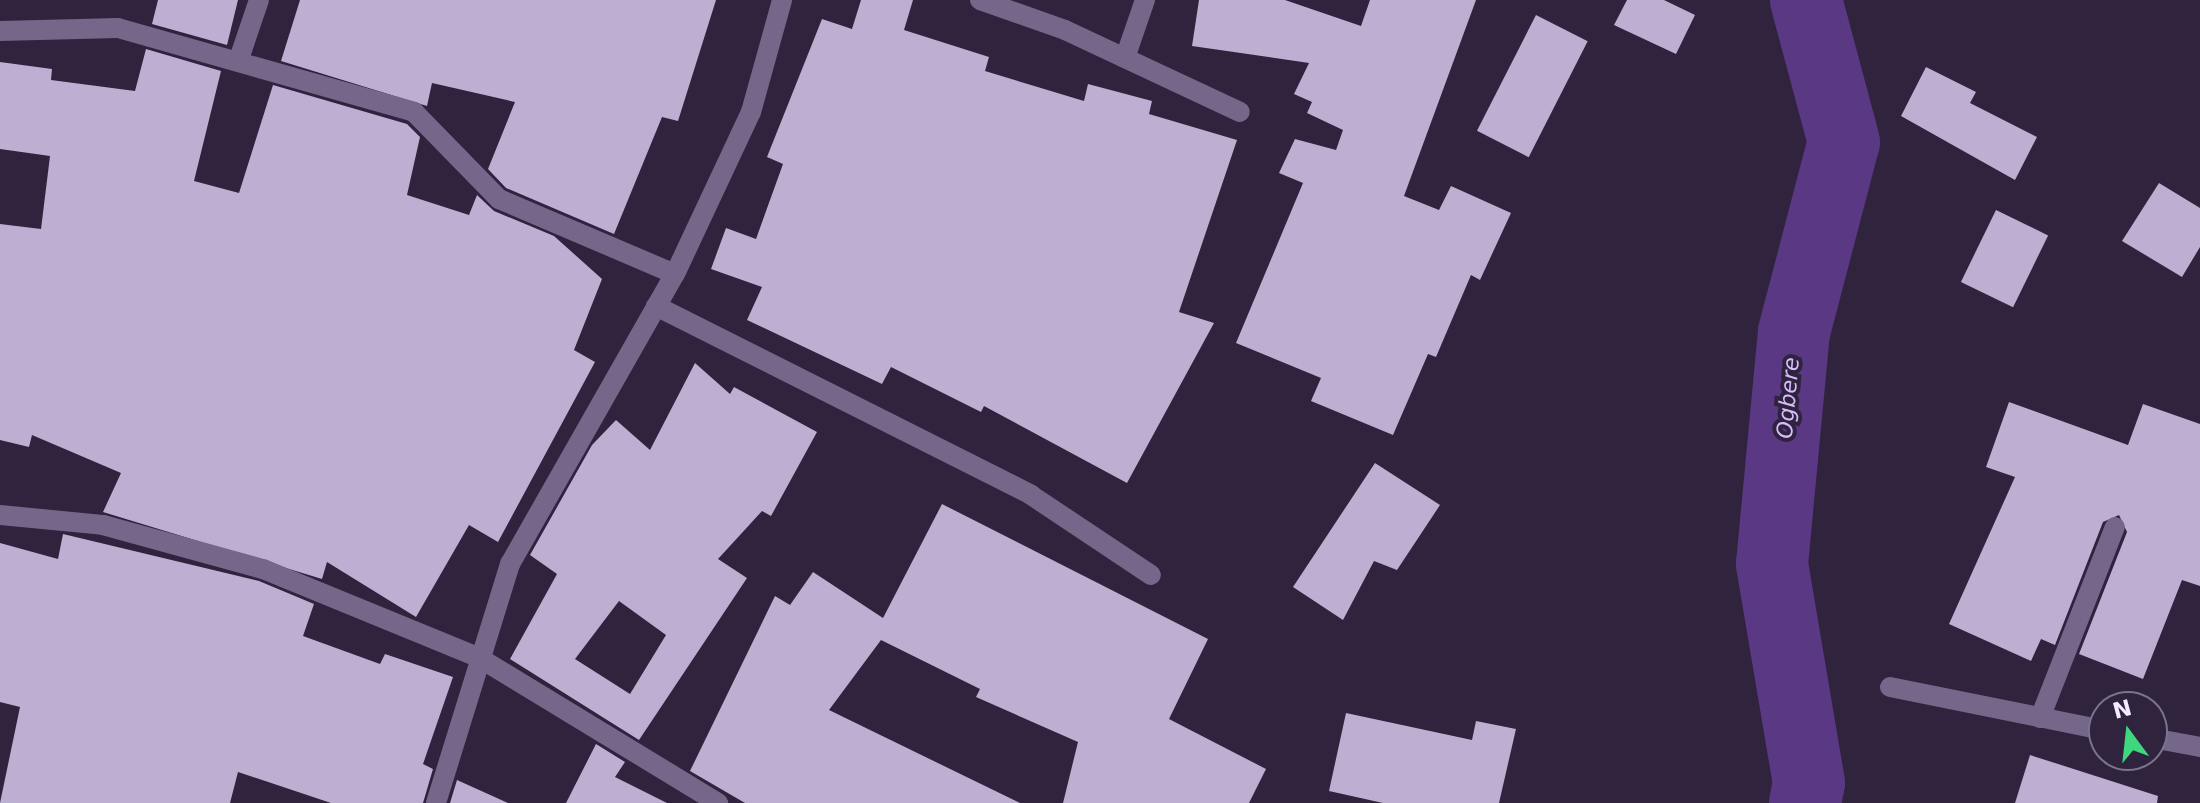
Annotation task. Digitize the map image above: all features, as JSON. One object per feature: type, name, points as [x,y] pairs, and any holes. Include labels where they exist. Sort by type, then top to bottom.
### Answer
[{"type":"street","points":[[239,59],[259,0]]},
{"type":"street","points":[[436,803],[478,657],[534,512],[675,274],[751,112],[782,0]]},
{"type":"street","points":[[980,0],[1125,58],[1240,112]]},
{"type":"street","points":[[1125,58],[1145,0]]},
{"type":"street","points":[[0,31],[118,28],[239,59],[414,112],[499,199],[675,274]]},
{"type":"street","points":[[656,306],[1031,495],[1151,575]]},
{"type":"street","points":[[0,515],[103,525],[201,548],[478,657],[718,803]]},
{"type":"street","points":[[2040,718],[2115,527]]},
{"type":"street","points":[[1890,687],[2088,727]]},
{"type":"street","points":[[2168,741],[2200,747]]},
{"type":"building","points":[[158,0],[238,0],[227,45],[152,24]]},
{"type":"building","points":[[300,0],[716,0],[678,121],[662,117],[614,234],[506,188],[488,169],[515,102],[432,83],[427,106],[281,61]]},
{"type":"building","points":[[861,0],[913,0],[904,30],[989,57],[985,71],[1084,101],[1088,84],[1152,101],[1149,114],[1237,140],[1179,312],[1214,323],[1127,483],[984,406],[981,412],[891,367],[882,384],[747,320],[762,287],[711,269],[726,228],[756,239],[783,164],[767,157],[822,19],[852,29]]},
{"type":"building","points":[[1199,0],[1285,0],[1361,26],[1370,0],[1476,0],[1404,196],[1439,210],[1451,186],[1511,213],[1480,280],[1471,275],[1436,357],[1428,354],[1393,435],[1311,401],[1321,378],[1236,343],[1303,183],[1279,173],[1295,139],[1336,150],[1343,130],[1307,113],[1312,102],[1294,94],[1309,63],[1192,46]]},
{"type":"building","points":[[1627,0],[1664,0],[1695,15],[1676,54],[1614,25]]},
{"type":"building","points":[[1536,15],[1588,41],[1529,157],[1477,131]]},
{"type":"building","points":[[146,49],[221,71],[194,181],[239,193],[273,85],[407,124],[420,137],[407,195],[469,215],[477,195],[494,211],[554,236],[602,279],[574,350],[595,362],[498,542],[469,525],[416,617],[327,562],[322,579],[103,512],[121,473],[32,435],[29,447],[0,440],[0,224],[41,229],[50,156],[0,149],[0,62],[52,69],[51,80],[135,91]]},
{"type":"building","points":[[1926,67],[1976,92],[1970,103],[2037,137],[2015,180],[1901,116]]},
{"type":"building","points":[[2159,183],[2200,208],[2200,247],[2182,277],[2122,241]]},
{"type":"building","points":[[1996,210],[2048,235],[2013,307],[1961,282]]},
{"type":"building","points":[[695,363],[730,394],[734,387],[817,432],[771,516],[762,511],[718,559],[747,578],[639,740],[510,659],[557,574],[530,555],[592,445],[616,420],[650,450]],"holes":[[[619,601],[666,635],[630,694],[575,659]]]},
{"type":"building","points":[[2009,402],[2128,445],[2143,404],[2200,424],[2200,586],[2182,580],[2143,679],[2079,654],[2127,532],[2119,515],[2103,522],[2055,645],[2041,639],[2031,661],[1949,624],[2015,477],[1986,467]]},
{"type":"building","points":[[1375,463],[1440,505],[1397,570],[1374,561],[1343,620],[1293,587]]},
{"type":"building","points":[[942,504],[1208,639],[1169,719],[1266,769],[1249,803],[1063,803],[1078,742],[976,697],[980,689],[881,640],[829,710],[1020,803],[745,803],[690,771],[775,596],[790,605],[813,572],[883,618]]},
{"type":"building","points":[[63,534],[259,581],[314,604],[303,636],[380,664],[385,654],[453,677],[423,764],[433,769],[423,803],[331,803],[238,772],[230,803],[0,803],[20,707],[0,702],[0,543],[58,559]]},
{"type":"building","points":[[1346,713],[1472,740],[1476,721],[1516,729],[1499,803],[1383,803],[1329,791]]},
{"type":"building","points":[[596,744],[625,762],[615,777],[667,803],[566,803]]},
{"type":"building","points":[[2030,755],[2158,796],[2157,803],[2015,803]]},
{"type":"building","points":[[457,780],[508,803],[450,803]]},
{"type":"waterway","name":"Ogbere","points":[[1805,803],[1809,783],[1772,564],[1794,332],[1844,142],[1806,0]]}]
